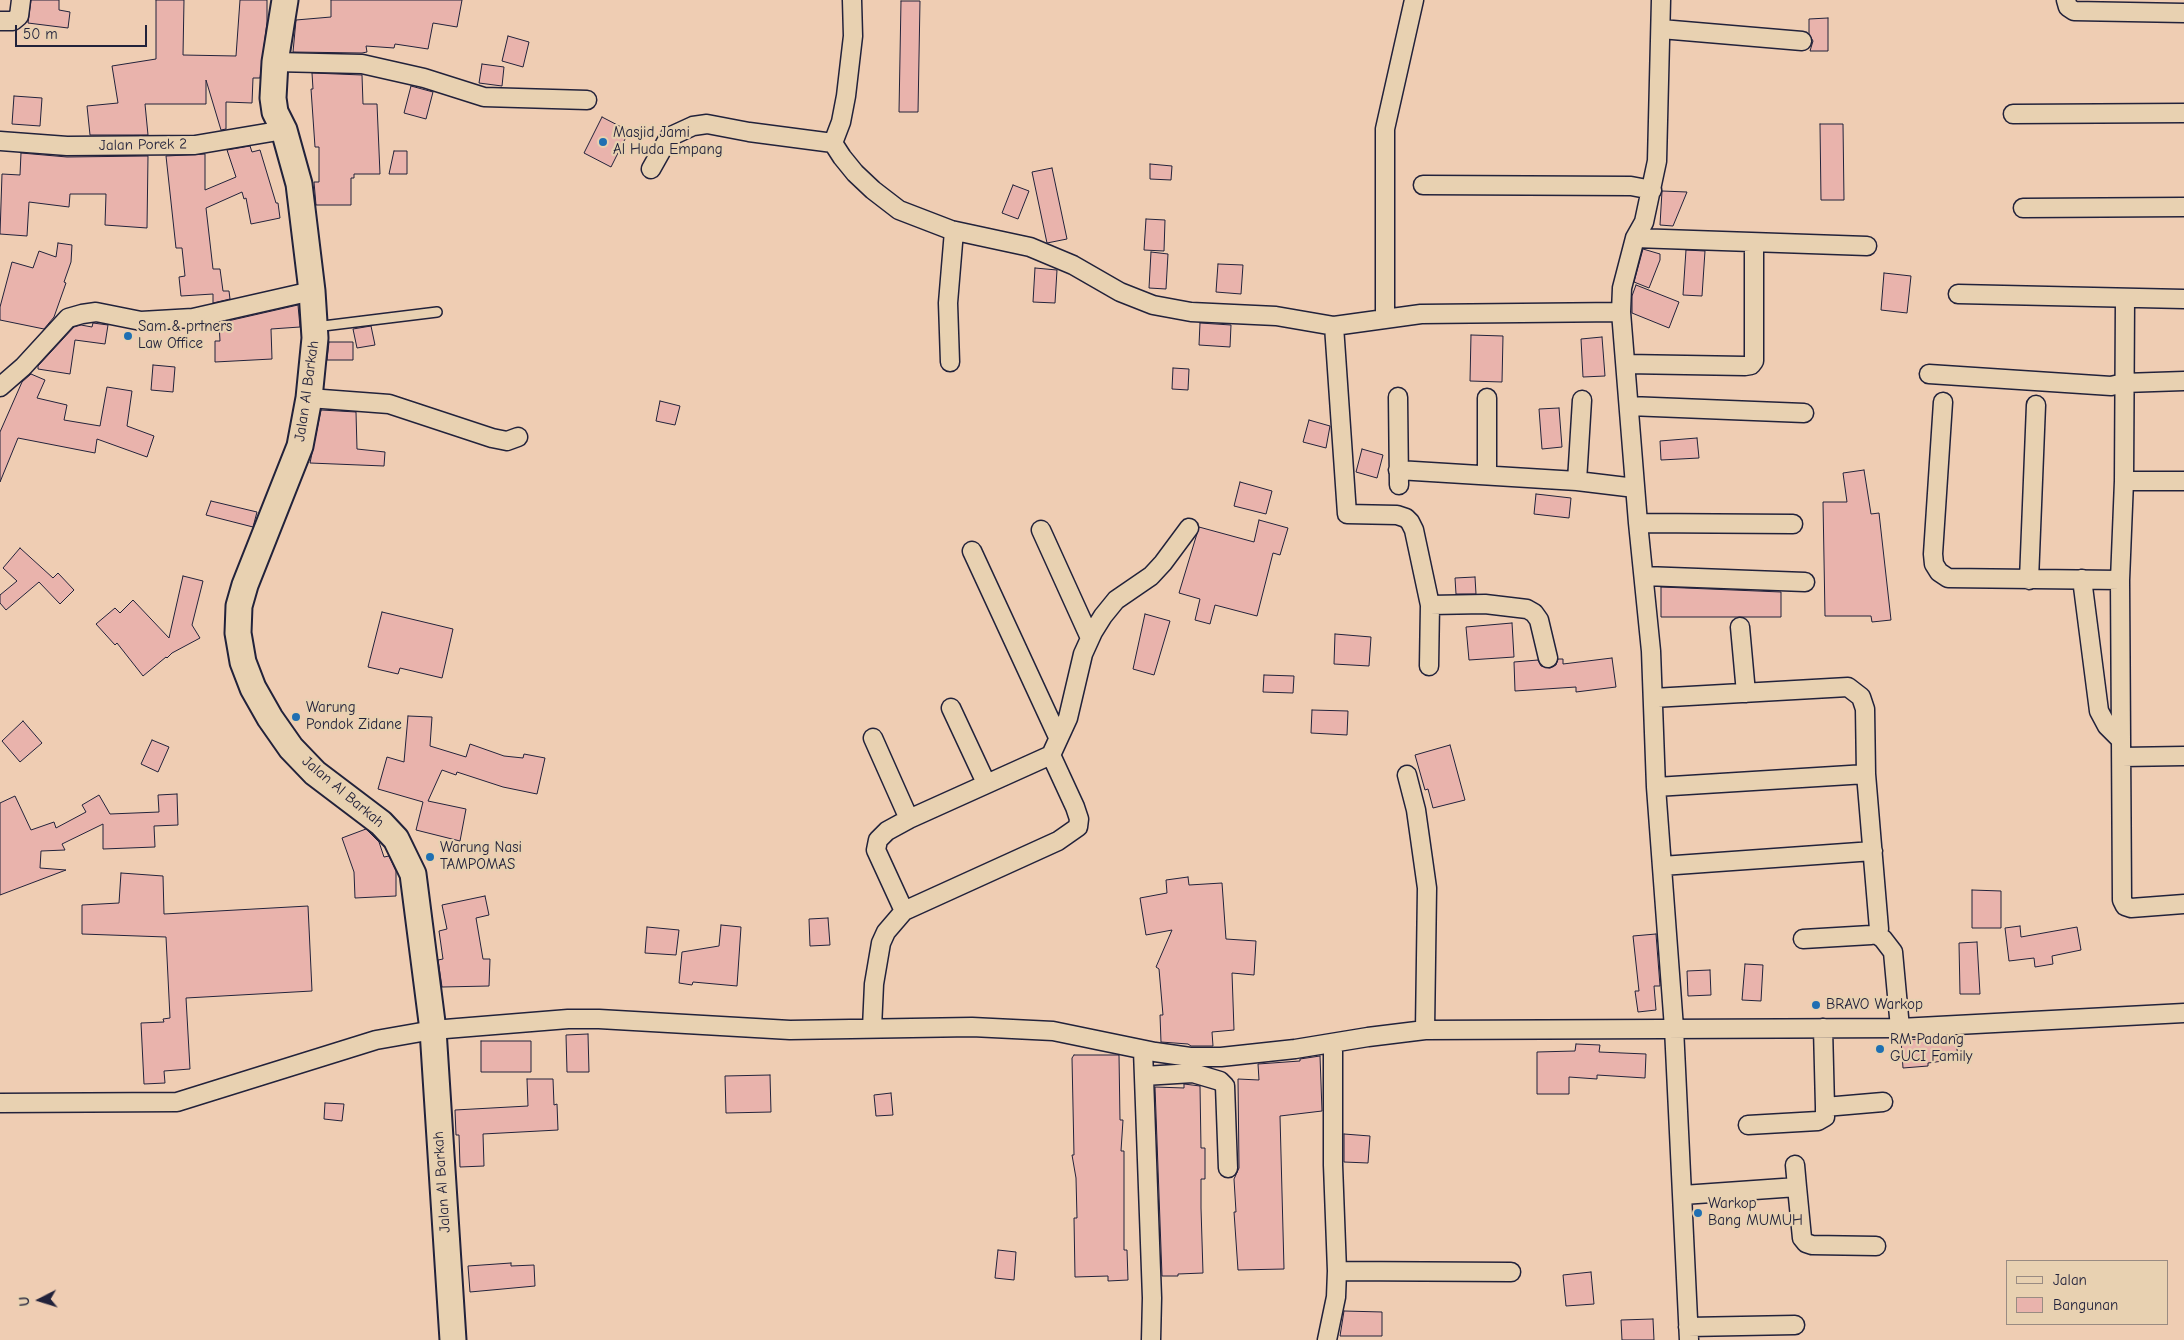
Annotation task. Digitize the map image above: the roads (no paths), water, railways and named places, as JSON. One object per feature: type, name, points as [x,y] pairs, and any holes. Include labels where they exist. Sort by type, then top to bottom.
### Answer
[{"type":"street","points":[[0,20],[13,21],[19,16],[20,0]]},
{"type":"street","name":"Jalan Al Barkah","points":[[285,0],[275,62],[273,98],[275,112],[284,130],[299,184],[315,327],[309,398],[300,446],[245,585],[239,606],[238,633],[243,662],[253,688],[270,718],[292,748],[315,773],[381,823],[396,839],[413,874],[433,1030],[453,1340]]},
{"type":"street","points":[[833,143],[841,122],[846,96],[853,36],[852,0]]},
{"type":"street","points":[[1385,319],[1385,129],[1414,0]]},
{"type":"street","points":[[1661,0],[1657,162],[1644,222],[1635,238],[1622,288],[1621,312],[1653,698],[1656,787],[1674,1028],[1688,1333],[1795,1325]]},
{"type":"street","points":[[2066,0],[2068,7],[2074,11],[2184,13]]},
{"type":"street","points":[[1661,29],[1802,41]]},
{"type":"street","points":[[275,62],[362,64],[424,78],[484,97],[587,100]]},
{"type":"street","points":[[2013,114],[2184,113]]},
{"type":"street","points":[[651,169],[669,137],[693,126],[707,124],[749,132],[833,143],[855,173],[899,210],[954,231],[1030,247],[1073,265],[1120,292],[1153,305],[1190,312],[1276,316],[1334,326],[1421,314],[1621,312]]},
{"type":"street","name":"Jalan Porek 2","points":[[0,142],[67,146],[195,145],[284,130]]},
{"type":"street","points":[[1423,185],[1631,186],[1652,190]]},
{"type":"street","points":[[2023,208],[2184,207]]},
{"type":"street","points":[[950,362],[948,302],[954,231]]},
{"type":"street","points":[[1635,238],[1866,246]]},
{"type":"street","points":[[1626,364],[1751,365],[1754,361],[1754,243]]},
{"type":"street","points":[[0,387],[23,368],[68,318],[96,312],[141,321],[193,318],[312,291]]},
{"type":"street","points":[[1958,294],[2184,299]]},
{"type":"street","points":[[2125,299],[2120,388],[2124,481],[2120,580],[2123,904],[2131,908],[2184,904]]},
{"type":"street","points":[[1334,326],[1347,514],[1398,516],[1406,518],[1410,522],[1414,530],[1430,604],[1429,666]]},
{"type":"street","points":[[1929,374],[2184,392]]},
{"type":"street","points":[[2120,388],[2184,381]]},
{"type":"street","points":[[1398,397],[1398,478],[1487,476],[1635,488]]},
{"type":"street","points":[[309,398],[389,404],[492,438],[506,441],[518,437]]},
{"type":"street","points":[[1487,398],[1487,476]]},
{"type":"street","points":[[1578,482],[1582,400]]},
{"type":"street","points":[[1943,402],[1933,554],[1934,564],[1939,572],[1948,578],[2120,580]]},
{"type":"street","points":[[2029,580],[2036,405]]},
{"type":"street","points":[[1629,406],[1804,413]]},
{"type":"street","points":[[2124,481],[2184,480]]},
{"type":"street","points":[[1638,523],[1793,524]]},
{"type":"street","points":[[904,911],[876,850],[878,840],[886,831],[909,819],[1051,755],[1068,718],[1078,672],[1090,638],[1102,616],[1116,600],[1150,576],[1163,563],[1189,528]]},
{"type":"street","points":[[1041,530],[1090,638]]},
{"type":"street","points":[[972,551],[1058,737]]},
{"type":"street","points":[[1644,576],[1804,582]]},
{"type":"street","points":[[2082,579],[2099,711],[2121,748]]},
{"type":"street","points":[[1430,604],[1485,604],[1527,609],[1534,612],[1539,620],[1548,658]]},
{"type":"street","points":[[1740,627],[1746,693]]},
{"type":"street","points":[[1653,698],[1848,687],[1861,697],[1865,709],[1866,774],[1879,924],[1876,934]]},
{"type":"street","points":[[951,708],[986,783]]},
{"type":"street","points":[[873,738],[909,819]]},
{"type":"street","points":[[2121,748],[2184,756]]},
{"type":"street","points":[[872,1028],[874,984],[881,943],[886,932],[904,911],[1058,841],[1078,827],[1079,819],[1075,807],[1051,755]]},
{"type":"street","points":[[1407,774],[1416,810],[1420,852],[1427,888],[1424,1030]]},
{"type":"street","points":[[1656,787],[1866,774]]},
{"type":"street","points":[[1662,866],[1873,851]]},
{"type":"street","points":[[1803,939],[1876,934],[1883,939],[1893,952],[1900,1028]]},
{"type":"street","points":[[0,1103],[178,1102],[254,1079],[350,1046],[402,1034],[576,1019],[790,1030],[972,1028],[1053,1031],[1143,1050],[1190,1057],[1221,1057],[1424,1030],[1900,1028],[2184,1013]]},
{"type":"street","points":[[1748,1125],[1818,1121],[1825,1117],[1823,1028]]},
{"type":"street","points":[[1327,1340],[1336,1297],[1337,1271],[1333,1165],[1333,1043]]},
{"type":"street","points":[[1143,1050],[1152,1298],[1151,1340]]},
{"type":"street","points":[[1144,1076],[1194,1073],[1220,1081],[1225,1086],[1228,1168]]},
{"type":"street","points":[[1826,1107],[1883,1102]]},
{"type":"street","points":[[1795,1165],[1802,1238],[1806,1243],[1812,1245],[1876,1246]]},
{"type":"street","points":[[1683,1194],[1797,1187]]},
{"type":"street","points":[[1337,1271],[1511,1272]]},
{"type":"lane","points":[[315,327],[437,312]]},
{"type":"place","name":"Masjid Jami Al Huda Empang","points":[[603,142]]},
{"type":"place","name":"Sam & prtners Law Office","points":[[128,336]]},
{"type":"place","name":"Warung Pondok Zidane","points":[[296,717]]},
{"type":"place","name":"Warung Nasi TAMPOMAS","points":[[430,857]]},
{"type":"place","name":"BRAVO Warkop","points":[[1816,1005]]},
{"type":"place","name":"RM Padang GUCI Family","points":[[1880,1049]]},
{"type":"place","name":"Warkop Bang MUMUH","points":[[1698,1213]]}]
